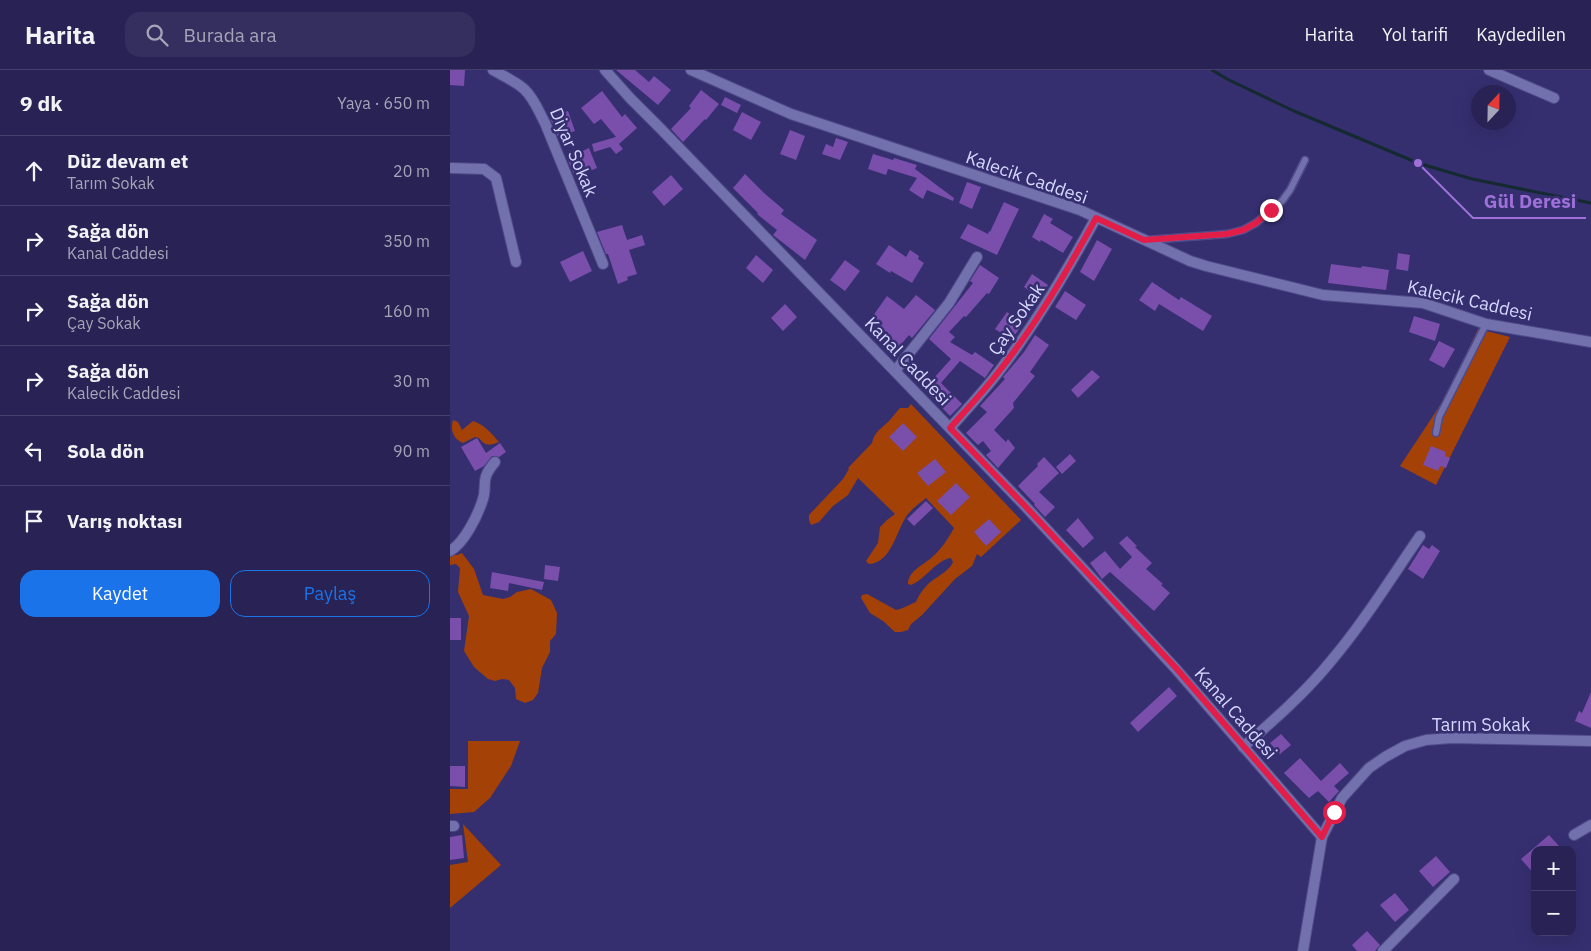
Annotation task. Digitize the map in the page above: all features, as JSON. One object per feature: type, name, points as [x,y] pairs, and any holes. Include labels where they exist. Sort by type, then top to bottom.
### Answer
[{"type":"street","name":"Diyar Sokak","points":[[493,70],[519,85],[535,104],[545,123],[603,264]]},
{"type":"street","name":"Kanal Caddesi","points":[[605,70],[1026,507],[1169,661],[1322,837]]},
{"type":"street","name":"Kalecik Caddesi","points":[[691,70],[791,114],[1065,204],[1190,261],[1232,274],[1323,294],[1423,303],[1486,324],[1591,342]]},
{"type":"street","points":[[1494,71],[1554,98]]},
{"type":"street","points":[[450,168],[479,168],[489,171],[496,178],[516,262]]},
{"type":"street","name":"Çay Sokak","points":[[950,428],[1000,371],[1037,319],[1057,289],[1096,218]]},
{"type":"street","points":[[895,371],[949,303],[977,256]]},
{"type":"street","points":[[450,551],[462,542],[480,508],[484,495],[485,477],[495,462]]},
{"type":"street","points":[[1243,747],[1288,706],[1332,661],[1420,536]]},
{"type":"street","name":"Tarım Sokak","points":[[1303,951],[1322,837],[1342,798],[1369,768],[1405,746],[1426,740],[1451,738],[1591,741]]},
{"type":"street","points":[[1574,836],[1591,826]]},
{"type":"street","points":[[1384,951],[1454,879]]},
{"type":"lane","points":[[1144,240],[1227,234],[1243,230],[1256,223],[1282,201],[1290,190],[1305,160]]},
{"type":"lane","points":[[1436,433],[1439,417],[1486,324]]},
{"type":"shaded area","points":[[1478,329],[1510,337],[1436,485],[1400,466],[1454,381]]},
{"type":"shaded area","points":[[911,404],[1021,520],[981,557],[977,554],[972,566],[955,579],[922,615],[911,624],[908,630],[895,632],[870,613],[861,598],[862,595],[867,594],[896,610],[916,602],[921,592],[946,571],[953,562],[951,558],[946,559],[911,585],[908,584],[910,576],[937,552],[954,528],[926,498],[908,514],[888,553],[883,558],[869,564],[866,561],[878,543],[880,527],[895,514],[858,478],[848,495],[833,506],[819,522],[811,525],[809,515],[843,479],[848,468],[872,443],[879,431],[900,408],[908,408]]},
{"type":"shaded area","points":[[453,420],[458,422],[462,430],[473,421],[488,430],[499,442],[492,444],[483,443],[479,438],[475,437],[463,443],[453,434]]},
{"type":"shaded area","points":[[462,553],[474,569],[483,595],[503,599],[517,592],[531,589],[551,600],[557,613],[556,634],[550,641],[550,652],[542,668],[538,693],[533,700],[525,703],[516,699],[515,688],[509,680],[495,681],[488,679],[474,667],[464,651],[469,616],[458,592],[460,568],[456,564],[450,565],[450,555]]},
{"type":"shaded area","points":[[468,741],[520,741],[511,766],[490,798],[474,812],[450,814],[450,789],[468,789]]},
{"type":"shaded area","points":[[463,824],[501,865],[450,908],[450,865],[468,862]]},
{"type":"building","points":[[450,70],[465,70],[464,86],[450,85]]},
{"type":"building","points":[[616,70],[635,70],[649,82],[654,76],[671,90],[658,105]]},
{"type":"building","points":[[701,90],[719,104],[706,120],[683,142],[671,129],[691,108],[689,106]]},
{"type":"building","points":[[602,91],[622,117],[625,114],[637,128],[619,144],[623,149],[616,154],[610,147],[594,152],[592,144],[616,137],[601,119],[594,124],[581,108]]},
{"type":"building","points":[[725,97],[741,105],[737,113],[721,105]]},
{"type":"building","points":[[568,111],[575,131],[558,137],[550,118]]},
{"type":"building","points":[[742,112],[761,122],[751,140],[733,130]]},
{"type":"building","points":[[790,130],[805,136],[796,160],[780,154]]},
{"type":"building","points":[[836,138],[848,142],[840,160],[822,154],[826,144],[833,147]]},
{"type":"building","points":[[589,148],[597,168],[575,177],[567,158]]},
{"type":"building","points":[[873,154],[917,165],[915,169],[954,198],[953,201],[927,190],[923,199],[909,190],[917,178],[888,169],[886,175],[868,169]]},
{"type":"building","points":[[745,174],[784,210],[781,214],[817,240],[805,260],[773,235],[777,230],[757,214],[733,188]]},
{"type":"building","points":[[671,175],[683,189],[664,206],[652,192]]},
{"type":"building","points":[[967,182],[981,187],[972,209],[959,203]]},
{"type":"building","points":[[1004,202],[1019,209],[997,255],[960,238],[968,224],[988,234]]},
{"type":"building","points":[[1044,214],[1053,219],[1050,223],[1073,237],[1063,253],[1032,237]]},
{"type":"building","points":[[622,225],[627,240],[642,235],[645,245],[629,250],[637,274],[627,277],[628,280],[618,284],[608,254],[606,254],[597,232]]},
{"type":"building","points":[[1097,240],[1112,249],[1094,281],[1080,272]]},
{"type":"building","points":[[889,245],[906,257],[910,250],[919,256],[918,259],[924,263],[912,283],[876,264]]},
{"type":"building","points":[[583,251],[592,271],[570,282],[560,262]]},
{"type":"building","points":[[1398,253],[1410,255],[1408,271],[1396,269]]},
{"type":"building","points":[[756,255],[773,270],[763,283],[746,268]]},
{"type":"building","points":[[845,260],[860,271],[845,291],[830,280]]},
{"type":"building","points":[[1331,264],[1389,270],[1386,290],[1328,283]]},
{"type":"building","points":[[980,265],[999,278],[989,294],[987,293],[966,317],[964,316],[949,332],[955,337],[950,342],[972,355],[975,352],[994,365],[985,378],[960,361],[941,383],[962,404],[950,416],[924,389],[951,359],[929,339],[973,283],[970,281]]},
{"type":"building","points":[[1032,274],[1048,285],[1039,298],[1024,287]]},
{"type":"building","points":[[1152,282],[1179,300],[1181,297],[1212,316],[1203,331],[1159,304],[1155,311],[1139,300]]},
{"type":"building","points":[[1065,291],[1086,305],[1076,320],[1055,307]]},
{"type":"building","points":[[916,295],[935,310],[912,338],[909,335],[898,348],[885,337],[888,333],[870,320],[887,296],[904,309]]},
{"type":"building","points":[[785,304],[797,317],[783,331],[771,318]]},
{"type":"building","points":[[1007,312],[1023,324],[1011,340],[995,329]]},
{"type":"building","points":[[1414,316],[1440,324],[1435,341],[1409,332]]},
{"type":"building","points":[[1035,335],[1049,345],[1030,372],[1035,376],[1013,403],[1014,408],[994,430],[1006,442],[1008,439],[1015,448],[998,468],[986,455],[991,451],[983,441],[978,445],[966,433],[987,412],[980,406],[1005,379],[1003,377],[1024,352]]},
{"type":"building","points":[[1439,341],[1455,349],[1444,368],[1429,360]]},
{"type":"building","points":[[1092,370],[1100,377],[1078,398],[1071,390]]},
{"type":"building","points":[[903,423],[917,437],[903,451],[889,437]]},
{"type":"building","points":[[477,438],[486,453],[500,443],[506,452],[499,457],[492,456],[484,466],[475,471],[461,447]]},
{"type":"building","points":[[1431,446],[1446,452],[1445,456],[1450,458],[1446,468],[1440,466],[1438,471],[1423,465]]},
{"type":"building","points":[[1070,454],[1076,461],[1062,474],[1056,467]]},
{"type":"building","points":[[1044,457],[1059,473],[1039,492],[1055,507],[1045,517],[1018,486],[1038,466],[1037,464]]},
{"type":"building","points":[[935,459],[946,472],[928,486],[917,473]]},
{"type":"building","points":[[956,483],[970,497],[951,515],[937,501]]},
{"type":"building","points":[[926,501],[933,508],[914,526],[907,519]]},
{"type":"building","points":[[1078,518],[1094,538],[1083,548],[1066,530]]},
{"type":"building","points":[[989,519],[1001,532],[986,546],[974,532]]},
{"type":"building","points":[[1127,536],[1137,546],[1135,547],[1152,563],[1146,569],[1170,593],[1154,611],[1110,572],[1102,579],[1090,563],[1105,551],[1120,569],[1132,557],[1119,543]]},
{"type":"building","points":[[1423,545],[1429,549],[1432,545],[1440,551],[1423,579],[1408,569]]},
{"type":"building","points":[[545,565],[560,567],[558,581],[544,579]]},
{"type":"building","points":[[492,572],[544,582],[542,590],[509,583],[508,591],[490,588]]},
{"type":"building","points":[[450,618],[461,618],[461,640],[450,640]]},
{"type":"building","points":[[1169,687],[1177,696],[1138,732],[1130,723]]},
{"type":"building","points":[[1591,692],[1591,728],[1575,721],[1579,711],[1582,713]]},
{"type":"building","points":[[1281,734],[1291,745],[1280,754],[1270,743]]},
{"type":"building","points":[[1300,758],[1321,781],[1340,763],[1349,773],[1334,786],[1339,791],[1329,802],[1318,791],[1309,798],[1284,773]]},
{"type":"building","points":[[450,766],[465,766],[465,787],[450,786]]},
{"type":"building","points":[[462,835],[464,858],[450,860],[450,837]]},
{"type":"building","points":[[1549,835],[1559,846],[1536,846]]},
{"type":"building","points":[[1531,850],[1531,870],[1521,859]]},
{"type":"building","points":[[1436,856],[1450,872],[1433,887],[1419,871]]},
{"type":"building","points":[[1395,893],[1409,910],[1395,922],[1380,905]]},
{"type":"building","points":[[1367,931],[1380,945],[1375,951],[1357,951],[1352,945]]},
{"type":"waterway","points":[[1212,70],[1294,111],[1418,163],[1472,179],[1591,203]]},
{"type":"place","name":"Gül Deresi","points":[[1418,163]]},
{"type":"route","points":[[1271,210],[1256,223],[1243,230],[1227,234],[1144,240],[1096,218],[1057,289],[1037,319],[1000,371],[950,428],[1176,668],[1322,837],[1334,812]]}]
